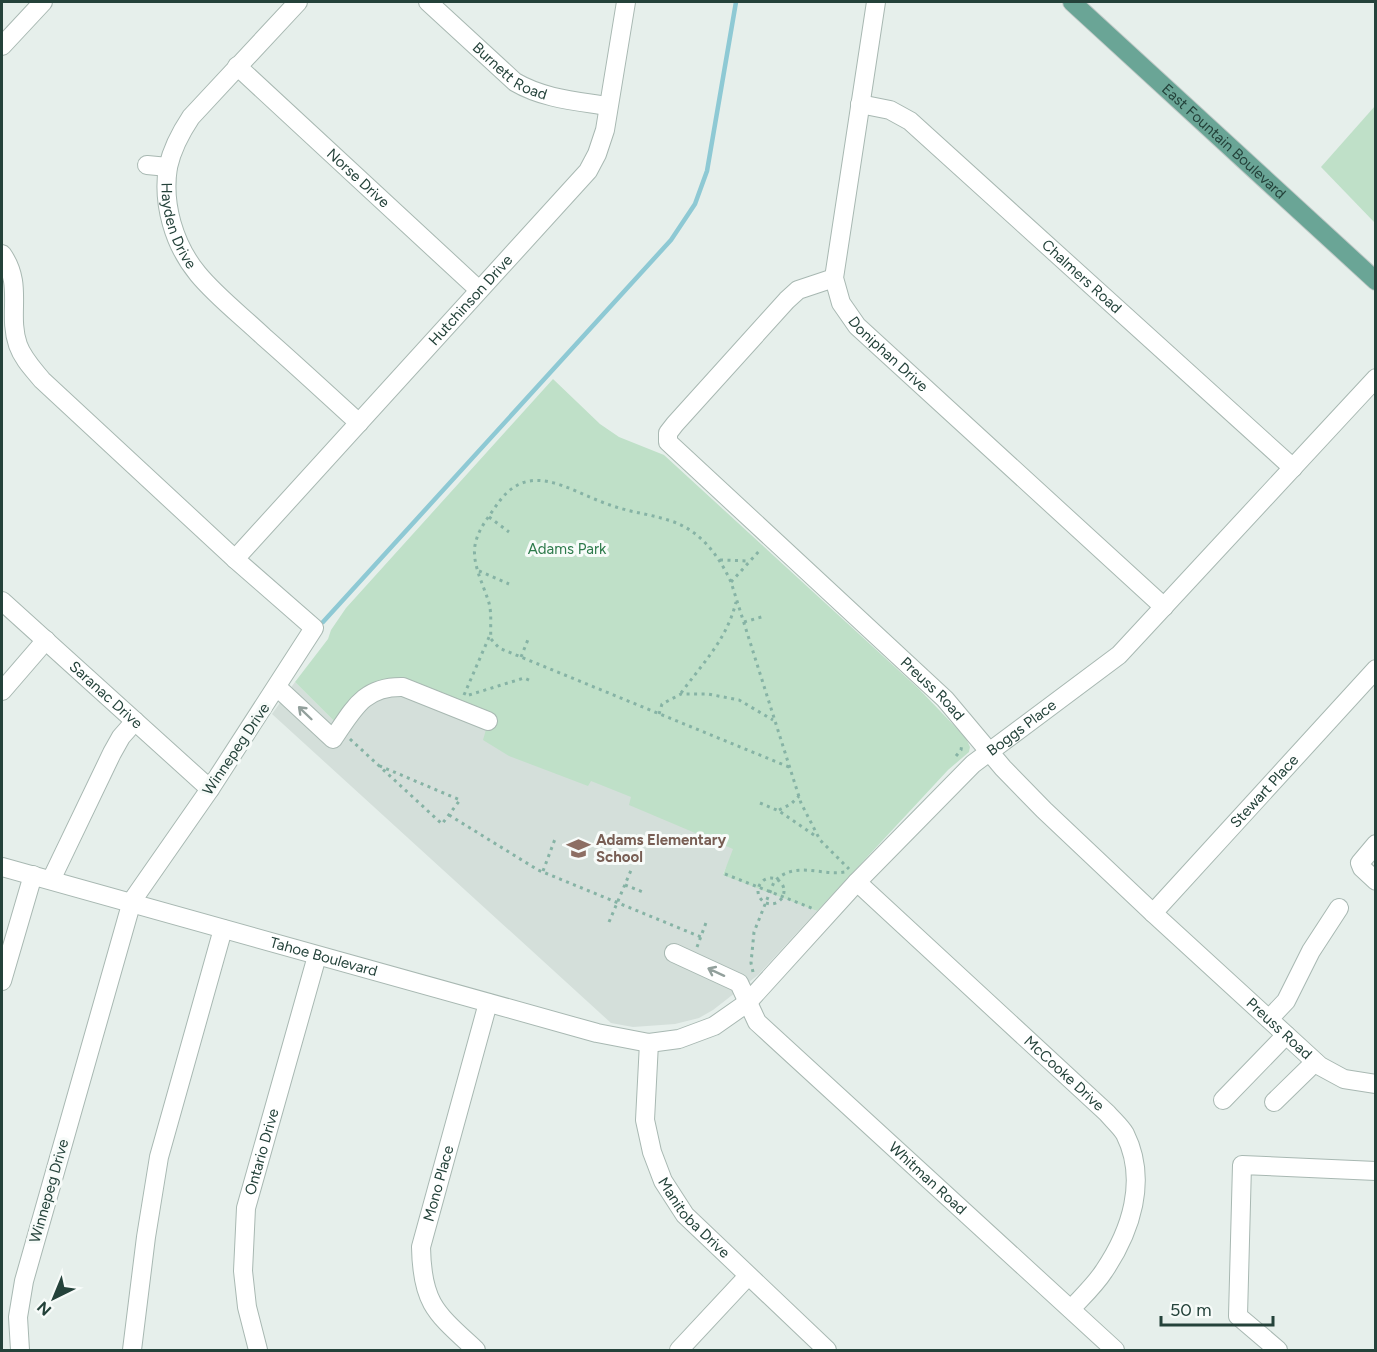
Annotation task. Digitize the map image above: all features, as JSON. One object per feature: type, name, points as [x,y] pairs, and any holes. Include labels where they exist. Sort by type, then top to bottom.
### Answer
[{"type":"main road","name":"East Fountain Boulevard","points":[[1072,2],[1376,281]]},
{"type":"street","points":[[2,46],[43,2]]},
{"type":"street","name":"Hayden Drive","points":[[298,2],[191,117],[175,147],[168,167],[167,192],[173,229],[186,258],[196,272],[208,286],[359,423]]},
{"type":"street","name":"Burnett Road","points":[[428,2],[515,82],[530,91],[608,106]]},
{"type":"street","name":"Hutchinson Drive","points":[[235,559],[588,171],[597,154],[605,130],[626,2]]},
{"type":"street","name":"Doniphan Drive","points":[[876,2],[834,278],[841,303],[857,326],[1164,607]]},
{"type":"street","name":"Norse Drive","points":[[237,66],[479,290]]},
{"type":"street","name":"Chalmers Road","points":[[860,104],[890,110],[910,121],[1293,468]]},
{"type":"street","points":[[147,165],[168,167]]},
{"type":"street","name":"Winnepeg Drive","points":[[2,254],[14,281],[8,328],[27,362],[42,380],[235,559],[314,628],[210,789],[132,901],[24,1281],[18,1317],[20,1350]]},
{"type":"street","name":"Preuss Road","points":[[834,278],[798,290],[786,300],[675,424],[668,433],[668,442],[945,699],[1044,810],[1286,1035],[1316,1062],[1344,1079],[1376,1084]]},
{"type":"street","name":"Boggs Place","points":[[649,1043],[679,1039],[714,1026],[747,1002],[850,877],[973,764],[1119,655],[1376,378]]},
{"type":"street","name":"Saranac Drive","points":[[2,601],[210,789]]},
{"type":"street","points":[[2,691],[46,640]]},
{"type":"street","name":"Stewart Place","points":[[1153,913],[1376,669]]},
{"type":"street","points":[[277,687],[336,734],[364,696],[390,687],[403,687],[488,721]]},
{"type":"street","points":[[2,981],[42,877],[121,737],[135,721]]},
{"type":"street","points":[[1376,844],[1360,863],[1362,868],[1376,881]]},
{"type":"street","name":"Tahoe Boulevard","points":[[2,867],[132,901],[317,956],[597,1033],[649,1043]]},
{"type":"street","name":"McCooke Drive","points":[[850,877],[1107,1113],[1124,1133],[1132,1153],[1137,1182],[1132,1214],[1104,1272],[1071,1310]]},
{"type":"street","points":[[1269,1019],[1286,1000],[1311,951],[1339,908]]},
{"type":"street","points":[[132,1350],[159,1157],[224,929]]},
{"type":"street","name":"Whitman Road","points":[[674,952],[739,983],[757,1022],[1115,1350]]},
{"type":"street","name":"Ontario Drive","points":[[258,1350],[247,1308],[243,1271],[246,1208],[317,956]]},
{"type":"street","name":"Mono Place","points":[[476,1350],[440,1317],[428,1297],[422,1273],[421,1247],[488,1003]]},
{"type":"street","points":[[1223,1100],[1286,1035]]},
{"type":"street","name":"Manitoba Drive","points":[[649,1043],[645,1120],[652,1152],[663,1181],[685,1215],[827,1350]]},
{"type":"street","points":[[1274,1102],[1316,1062]]},
{"type":"street","points":[[1278,1350],[1238,1316],[1242,1165],[1376,1171]]},
{"type":"street","points":[[679,1350],[748,1276]]},
{"type":"path","points":[[789,767],[499,648],[491,639],[489,605],[474,560],[475,542],[500,499],[515,484],[533,480],[549,480],[606,504],[670,520],[709,546],[720,560],[731,582],[799,796],[820,840],[850,877]]},
{"type":"path","points":[[488,517],[509,532]]},
{"type":"path","points":[[731,582],[764,546]]},
{"type":"path","points":[[720,560],[751,561]]},
{"type":"path","points":[[478,571],[509,584]]},
{"type":"path","points":[[659,714],[662,704],[681,694],[705,664],[724,635],[733,616],[736,600]]},
{"type":"path","points":[[743,622],[765,616]]},
{"type":"path","points":[[490,633],[463,697],[524,678],[531,681]]},
{"type":"path","points":[[521,657],[529,637]]},
{"type":"path","points":[[681,694],[722,695],[739,700],[774,721]]},
{"type":"path","points":[[336,734],[380,766],[442,824],[460,800],[380,766]]},
{"type":"path","points":[[954,759],[963,746],[961,740]]},
{"type":"path","points":[[779,811],[799,796]]},
{"type":"path","points":[[760,802],[779,811],[820,840]]},
{"type":"path","points":[[450,815],[543,871],[701,937]]},
{"type":"path","points":[[543,871],[555,839]]},
{"type":"path","points":[[609,922],[632,868]]},
{"type":"path","points":[[762,967],[753,972],[754,932],[765,902],[779,876],[794,869],[850,877]]},
{"type":"path","points":[[725,874],[816,909],[808,918]]},
{"type":"path","points":[[767,879],[776,880],[782,885],[782,896],[774,903],[765,902],[759,896],[759,886],[767,879]]},
{"type":"path","points":[[625,885],[643,892]]},
{"type":"path","points":[[695,952],[707,920]]},
{"type":"shaded area","name":"Adams Elementary School","points":[[399,678],[451,699],[774,766],[723,874],[817,911],[758,975],[699,1018],[675,1024],[633,1027],[611,1023],[272,714],[295,682],[338,725],[367,689],[382,680]]},
{"type":"green space","points":[[1375,106],[1375,223],[1321,167]]},
{"type":"green space","name":"Adams Park","points":[[553,379],[600,424],[619,437],[664,455],[919,689],[966,738],[970,747],[969,752],[948,770],[817,911],[723,875],[733,849],[629,805],[631,797],[591,781],[588,786],[509,756],[483,740],[487,726],[450,699],[399,678],[382,680],[367,689],[338,725],[295,682],[328,639],[331,630],[346,608]]},
{"type":"waterway","points":[[323,622],[671,240],[695,204],[707,171],[736,2]]},
{"type":"place","name":"Adams Elementary School","points":[[578,849]]}]
